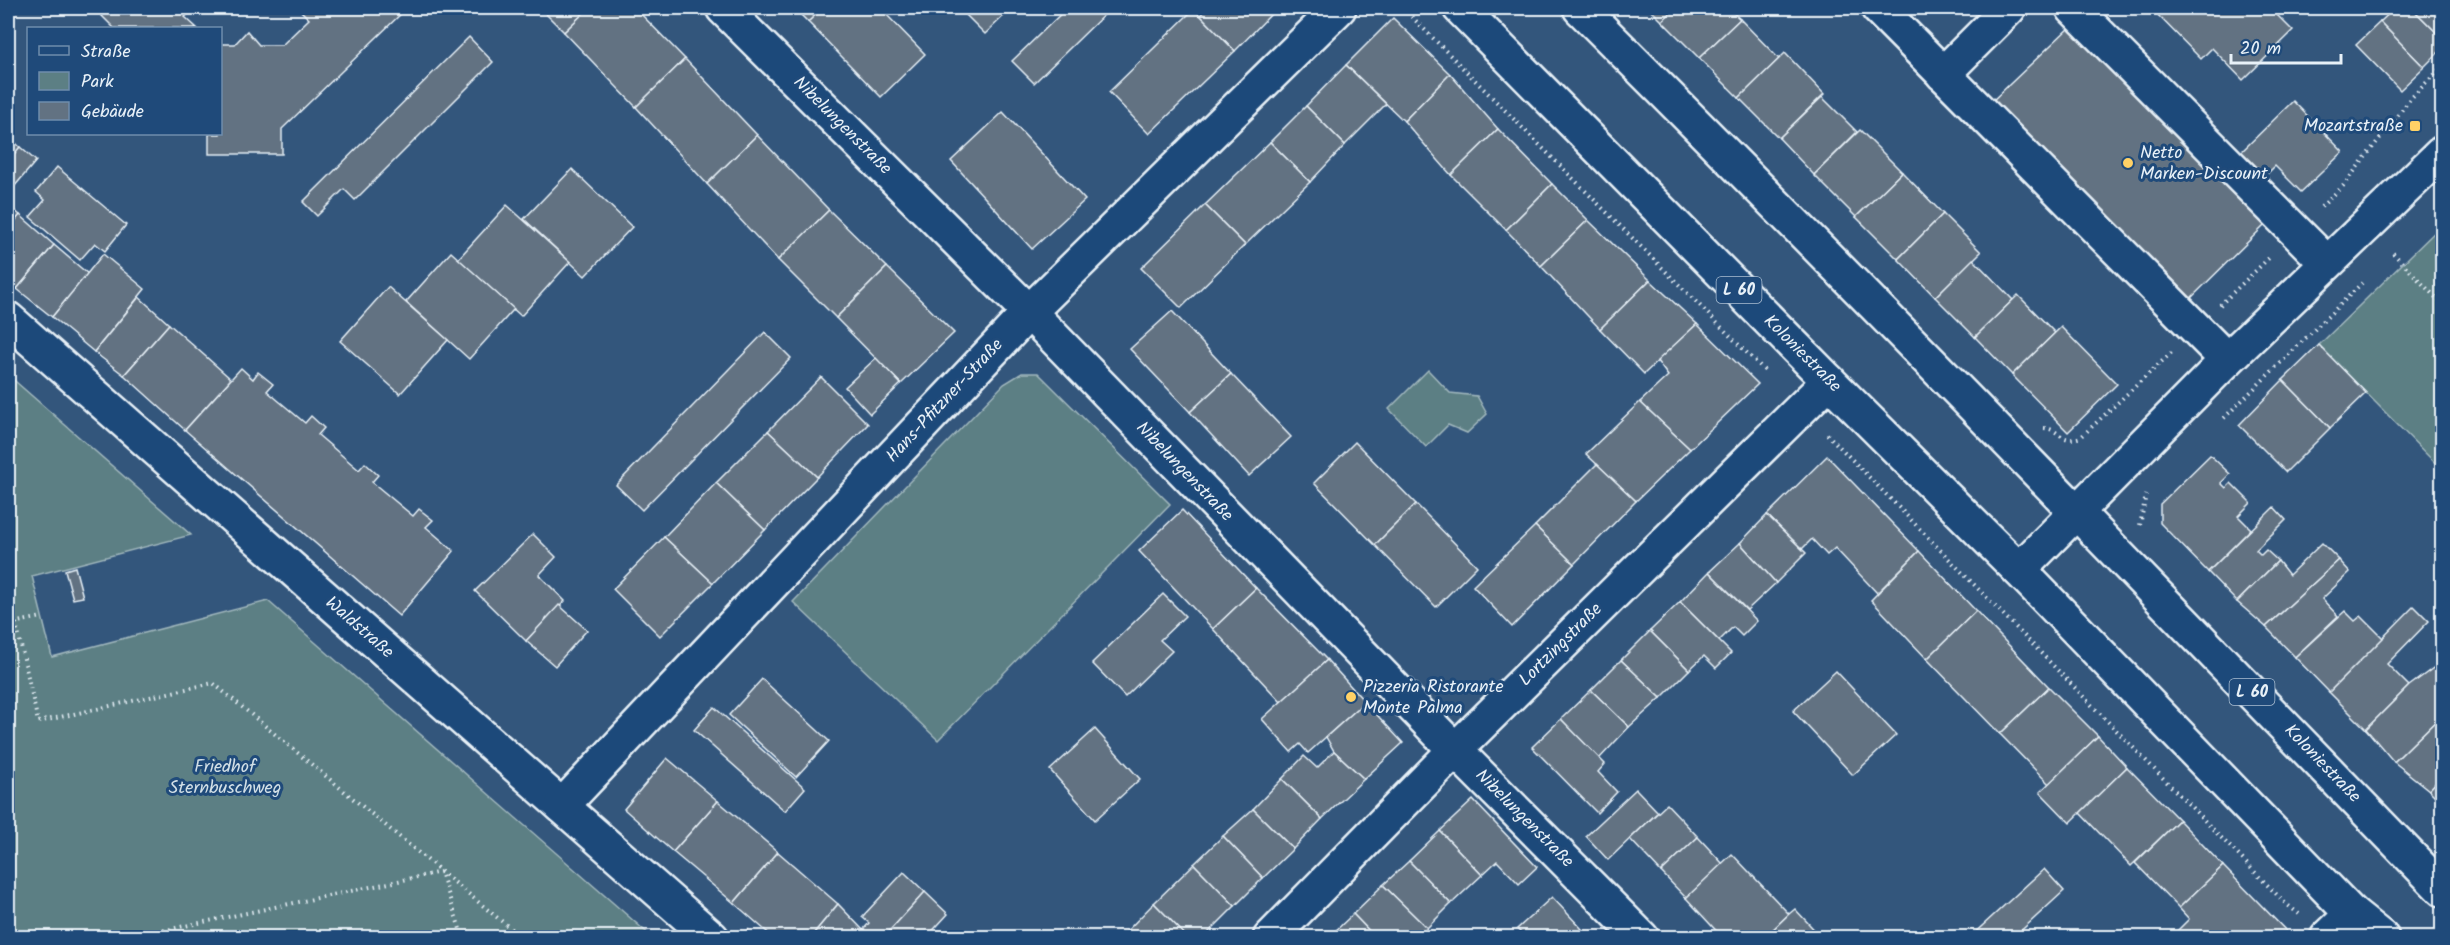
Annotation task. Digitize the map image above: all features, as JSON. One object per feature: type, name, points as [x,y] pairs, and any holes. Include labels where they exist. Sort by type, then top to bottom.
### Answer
[{"type":"street","name":"Nibelungenstraße","points":[[723,8],[1029,312],[1455,750],[1642,938]]},
{"type":"street","name":"Hans-Pfitzner-Straße","points":[[562,806],[1029,312],[1339,8]]},
{"type":"street","name":"Koloniestraße","points":[[1461,8],[2019,570],[2365,928]]},
{"type":"street","name":"Koloniestraße","points":[[1580,8],[1743,170],[2442,889]]},
{"type":"street","points":[[1878,8],[2227,360]]},
{"type":"street","points":[[1943,74],[2009,8]]},
{"type":"street","points":[[2073,8],[2327,263]]},
{"type":"street","points":[[2019,570],[2227,360],[2442,153]]},
{"type":"street","name":"Waldstraße","points":[[8,319],[712,938]]},
{"type":"street","name":"Lortzingstraße","points":[[1270,938],[1455,750],[1829,381]]},
{"type":"street","points":[[2327,937],[2365,928]]},
{"type":"path","points":[[1403,8],[1802,408],[2284,903],[2327,937]]},
{"type":"path","points":[[2385,261],[2402,245]]},
{"type":"path","points":[[2393,253],[2442,304]]},
{"type":"path","points":[[2217,425],[2368,278]]},
{"type":"path","points":[[2039,428],[2051,428],[2061,437],[2071,441],[2081,437],[2098,422]]},
{"type":"path","points":[[8,624],[42,617]]},
{"type":"path","points":[[16,622],[38,722],[213,683],[522,938]]},
{"type":"path","points":[[128,938],[441,872]]},
{"type":"path","points":[[441,872],[463,938]]},
{"type":"green space","points":[[2442,225],[2442,470],[2319,345]]},
{"type":"green space","points":[[1428,370],[1450,393],[1477,396],[1487,414],[1467,433],[1448,425],[1426,447],[1389,409]]},
{"type":"green space","points":[[1022,373],[1038,373],[1170,504],[938,740],[793,602],[1004,384]]},
{"type":"green space","name":"Friedhof Sternbuschweg","points":[[8,375],[191,535],[32,576],[52,657],[268,601],[652,937],[8,937]]},
{"type":"building","points":[[94,8],[195,8],[185,17],[196,27],[113,27]]},
{"type":"building","points":[[298,8],[407,8],[282,129],[282,154],[209,154],[209,135],[222,135],[222,44],[235,44],[247,31],[259,45],[282,45],[309,19]]},
{"type":"building","points":[[540,8],[589,8],[564,32]]},
{"type":"building","points":[[589,8],[635,8],[685,59],[636,107],[564,32]]},
{"type":"building","points":[[794,8],[823,8],[808,22]]},
{"type":"building","points":[[823,8],[880,8],[925,54],[881,97],[808,22]]},
{"type":"building","points":[[959,8],[1012,8],[985,34]]},
{"type":"building","points":[[1067,8],[1111,8],[1034,83],[1012,61]]},
{"type":"building","points":[[1208,8],[1277,8],[1235,51],[1200,15]]},
{"type":"building","points":[[1649,8],[1676,8],[1662,21]]},
{"type":"building","points":[[1676,8],[1728,8],[1740,19],[1699,58],[1662,21]]},
{"type":"building","points":[[2151,8],[2270,8],[2293,31],[2243,80],[2212,48],[2201,59]]},
{"type":"building","points":[[2395,8],[2412,8],[2442,38],[2442,49],[2424,67],[2380,22]]},
{"type":"building","points":[[2412,8],[2442,8],[2442,38]]},
{"type":"building","points":[[1194,9],[1235,51],[1149,134],[1109,92]]},
{"type":"building","points":[[1393,18],[1450,74],[1404,121],[1346,65]]},
{"type":"building","points":[[1740,19],[1779,59],[1739,98],[1699,58]]},
{"type":"building","points":[[2380,22],[2424,67],[2400,90],[2356,45]]},
{"type":"building","name":"Netto Marken-Discount","points":[[2071,26],[2266,224],[2186,303],[1990,103]]},
{"type":"building","points":[[469,37],[493,62],[355,200],[344,189],[317,216],[303,202]]},
{"type":"building","points":[[1785,53],[1824,94],[1779,138],[1739,98]]},
{"type":"building","points":[[685,59],[757,135],[707,184],[636,107]]},
{"type":"building","points":[[1346,65],[1386,104],[1345,145],[1306,106]]},
{"type":"building","points":[[1450,74],[1498,129],[1451,175],[1404,121]]},
{"type":"building","points":[[1822,97],[1857,132],[1814,175],[1779,138]]},
{"type":"building","points":[[2293,101],[2343,152],[2301,192],[2275,166],[2261,180],[2237,156]]},
{"type":"building","points":[[1306,106],[1345,145],[1310,182],[1270,142]]},
{"type":"building","points":[[1003,112],[1085,200],[1032,249],[951,161]]},
{"type":"building","points":[[1498,129],[1552,184],[1506,230],[1451,175]]},
{"type":"building","points":[[1860,130],[1902,172],[1856,217],[1814,175]]},
{"type":"building","points":[[757,135],[829,210],[778,260],[707,184]]},
{"type":"building","points":[[8,136],[20,147],[8,161]]},
{"type":"building","points":[[1270,142],[1310,182],[1245,245],[1205,205]]},
{"type":"building","points":[[20,147],[36,161],[8,194],[8,161]]},
{"type":"building","points":[[57,167],[126,225],[105,251],[95,243],[80,260],[30,217],[45,200],[36,192]]},
{"type":"building","points":[[572,169],[632,227],[585,276],[524,219]]},
{"type":"building","points":[[1902,172],[1943,214],[1898,259],[1856,217]]},
{"type":"building","points":[[1552,184],[1588,220],[1541,266],[1506,230]]},
{"type":"building","points":[[8,205],[20,215],[8,230]]},
{"type":"building","points":[[507,205],[570,262],[521,316],[458,259]]},
{"type":"building","points":[[1205,205],[1245,245],[1181,308],[1141,268]]},
{"type":"building","points":[[829,210],[887,267],[836,318],[778,260]]},
{"type":"building","points":[[1943,214],[1981,252],[1935,297],[1898,259]]},
{"type":"building","points":[[20,215],[54,245],[17,289],[8,281],[8,230]]},
{"type":"building","points":[[1588,220],[1650,280],[1600,329],[1541,266]]},
{"type":"building","points":[[54,245],[88,274],[52,317],[17,289]]},
{"type":"building","points":[[451,252],[514,309],[469,359],[406,302]]},
{"type":"building","points":[[103,254],[145,289],[94,352],[52,317]]},
{"type":"building","points":[[1973,259],[2013,300],[1975,337],[1935,297]]},
{"type":"building","points":[[887,267],[954,333],[901,384],[836,318]]},
{"type":"building","points":[[1650,280],[1697,324],[1644,374],[1600,329]]},
{"type":"building","points":[[388,287],[448,340],[400,394],[340,341]]},
{"type":"building","points":[[2018,295],[2055,333],[2012,375],[1975,337]]},
{"type":"building","points":[[139,297],[169,324],[124,375],[94,352]]},
{"type":"building","points":[[1172,311],[1231,374],[1190,412],[1130,349]]},
{"type":"building","points":[[169,324],[231,379],[185,430],[124,375]]},
{"type":"building","points":[[1697,324],[1758,384],[1690,449],[1640,402],[1668,376],[1657,361]]},
{"type":"building","points":[[2061,327],[2117,384],[2068,432],[2012,375]]},
{"type":"building","points":[[765,332],[791,358],[642,510],[616,485]]},
{"type":"building","points":[[2319,345],[2366,393],[2330,428],[2283,380]]},
{"type":"building","points":[[876,358],[901,384],[870,414],[845,387]]},
{"type":"building","points":[[241,368],[253,379],[258,372],[273,384],[267,391],[305,423],[311,416],[324,428],[318,435],[359,470],[365,463],[378,475],[372,482],[413,516],[419,509],[433,520],[426,527],[454,551],[399,616],[185,430]]},
{"type":"building","points":[[1231,374],[1291,437],[1249,476],[1190,412]]},
{"type":"building","points":[[821,377],[868,424],[817,477],[768,431]]},
{"type":"building","points":[[2283,380],[2330,428],[2286,472],[2239,425]]},
{"type":"building","points":[[1640,402],[1690,449],[1636,501],[1586,454]]},
{"type":"building","points":[[768,431],[817,477],[765,530],[716,483]]},
{"type":"building","points":[[1355,442],[1416,504],[1375,545],[1314,483]]},
{"type":"building","points":[[2210,455],[2230,474],[2221,483],[2226,488],[2231,483],[2251,503],[2238,516],[2251,529],[2208,572],[2160,523],[2160,504]]},
{"type":"building","points":[[1827,456],[1919,551],[1877,593],[1835,548],[1827,555],[1812,539],[1802,549],[1767,515]]},
{"type":"building","points":[[1597,464],[1636,501],[1574,564],[1535,526]]},
{"type":"building","points":[[716,483],[765,530],[713,583],[664,537]]},
{"type":"building","points":[[1416,504],[1477,566],[1436,607],[1375,545]]},
{"type":"building","points":[[2274,507],[2286,520],[2256,550],[2261,555],[2266,550],[2278,561],[2237,602],[2208,572]]},
{"type":"building","points":[[1182,510],[1256,588],[1213,629],[1139,551]]},
{"type":"building","points":[[1767,515],[1806,553],[1776,583],[1740,543]]},
{"type":"building","points":[[1535,526],[1574,564],[1512,627],[1473,586]]},
{"type":"building","points":[[533,534],[556,557],[539,575],[565,601],[526,641],[475,591]]},
{"type":"building","points":[[664,537],[713,583],[660,636],[613,589]]},
{"type":"building","points":[[1740,543],[1776,583],[1747,610],[1709,572]]},
{"type":"building","points":[[2322,543],[2339,560],[2266,627],[2237,602],[2278,561],[2289,575]]},
{"type":"building","points":[[1919,551],[1976,611],[1927,659],[1871,600]]},
{"type":"building","points":[[2339,560],[2350,572],[2322,599],[2338,616],[2295,657],[2266,627]]},
{"type":"building","points":[[75,567],[83,597],[73,599],[65,570]]},
{"type":"building","points":[[1709,572],[1757,621],[1742,636],[1733,627],[1719,641],[1680,602]]},
{"type":"building","points":[[1256,588],[1327,660],[1281,702],[1213,629]]},
{"type":"building","points":[[1163,594],[1185,616],[1160,640],[1172,651],[1125,697],[1092,663]]},
{"type":"building","points":[[1680,602],[1731,653],[1716,668],[1704,656],[1689,670],[1650,631]]},
{"type":"building","points":[[559,605],[587,630],[555,666],[526,641]]},
{"type":"building","points":[[2414,606],[2429,621],[2387,664],[2409,686],[2366,729],[2329,692]]},
{"type":"building","points":[[1976,611],[2049,687],[2000,734],[1927,659]]},
{"type":"building","points":[[2345,611],[2355,621],[2361,616],[2383,638],[2329,692],[2295,657]]},
{"type":"building","points":[[1650,631],[1689,670],[1661,698],[1621,660]]},
{"type":"building","points":[[1327,660],[1365,702],[1308,753],[1300,744],[1291,752],[1262,719]]},
{"type":"building","points":[[1621,660],[1661,698],[1629,727],[1591,690]]},
{"type":"building","points":[[2436,666],[2442,672],[2442,715],[2394,762],[2366,729],[2409,686]]},
{"type":"building","points":[[1836,671],[1896,735],[1853,775],[1793,711]]},
{"type":"building","points":[[762,679],[829,741],[796,777],[729,715]]},
{"type":"building","points":[[2049,687],[2098,736],[2049,784],[2000,734]]},
{"type":"building","points":[[1591,690],[1629,727],[1599,759],[1561,719]]},
{"type":"building","points":[[1365,702],[1403,743],[1364,779],[1334,751],[1326,737]]},
{"type":"building","points":[[714,707],[805,788],[785,811],[694,730]]},
{"type":"building","points":[[2442,715],[2442,776],[2429,790],[2394,762]]},
{"type":"building","points":[[1561,719],[1605,764],[1598,772],[1617,792],[1597,813],[1532,747]]},
{"type":"building","points":[[1095,729],[1140,779],[1095,820],[1050,770]]},
{"type":"building","points":[[2098,736],[2127,767],[2070,823],[2040,792]]},
{"type":"building","points":[[1334,751],[1364,779],[1322,819],[1282,779],[1304,756],[1317,768]]},
{"type":"building","points":[[667,758],[718,801],[673,852],[624,809]]},
{"type":"building","points":[[2127,767],[2179,820],[2131,866],[2080,813]]},
{"type":"building","points":[[2442,776],[2442,803],[2429,790]]},
{"type":"building","points":[[1282,779],[1322,819],[1293,849],[1253,809]]},
{"type":"building","points":[[1636,789],[1658,812],[1608,860],[1586,836]]},
{"type":"building","points":[[1473,800],[1537,867],[1519,884],[1497,861],[1482,875],[1440,831]]},
{"type":"building","points":[[718,801],[778,852],[734,903],[673,852]]},
{"type":"building","points":[[1667,804],[1698,837],[1661,872],[1630,839]]},
{"type":"building","points":[[1253,809],[1293,849],[1263,878],[1223,836]]},
{"type":"building","points":[[2179,820],[2223,866],[2179,908],[2135,863]]},
{"type":"building","points":[[1440,831],[1482,875],[1451,904],[1409,861]]},
{"type":"building","points":[[1223,836],[1263,878],[1235,906],[1194,864]]},
{"type":"building","points":[[1698,837],[1723,864],[1686,898],[1661,872]]},
{"type":"building","points":[[778,852],[838,904],[810,938],[774,938],[734,903]]},
{"type":"building","points":[[1732,854],[1789,914],[1764,938],[1723,938],[1686,898]]},
{"type":"building","points":[[1409,861],[1451,904],[1427,928],[1383,885]]},
{"type":"building","points":[[1194,864],[1235,906],[1203,938],[1188,938],[1154,903]]},
{"type":"building","points":[[2223,866],[2291,936],[2290,938],[2170,938],[2189,919],[2179,908]]},
{"type":"building","points":[[2044,869],[2064,891],[2013,938],[1969,938]]},
{"type":"building","points":[[904,872],[925,892],[883,938],[810,938],[838,904],[863,930],[869,923],[862,917]]},
{"type":"building","points":[[1383,885],[1427,928],[1418,938],[1376,938],[1353,914]]},
{"type":"building","points":[[925,892],[948,914],[926,938],[883,938]]},
{"type":"building","points":[[1552,897],[1582,929],[1574,938],[1526,938],[1517,929]]},
{"type":"building","points":[[1154,903],[1188,938],[1128,938],[1124,934]]},
{"type":"building","points":[[1795,909],[1822,938],[1764,938],[1789,914]]},
{"type":"building","points":[[1353,914],[1376,938],[1328,938]]},
{"type":"place","name":"Mozartstraße","points":[[2415,126]]},
{"type":"place","name":"Netto Marken-Discount","points":[[2128,163]]},
{"type":"place","name":"Pizzeria Ristorante Monte Palma","points":[[1351,697]]}]
